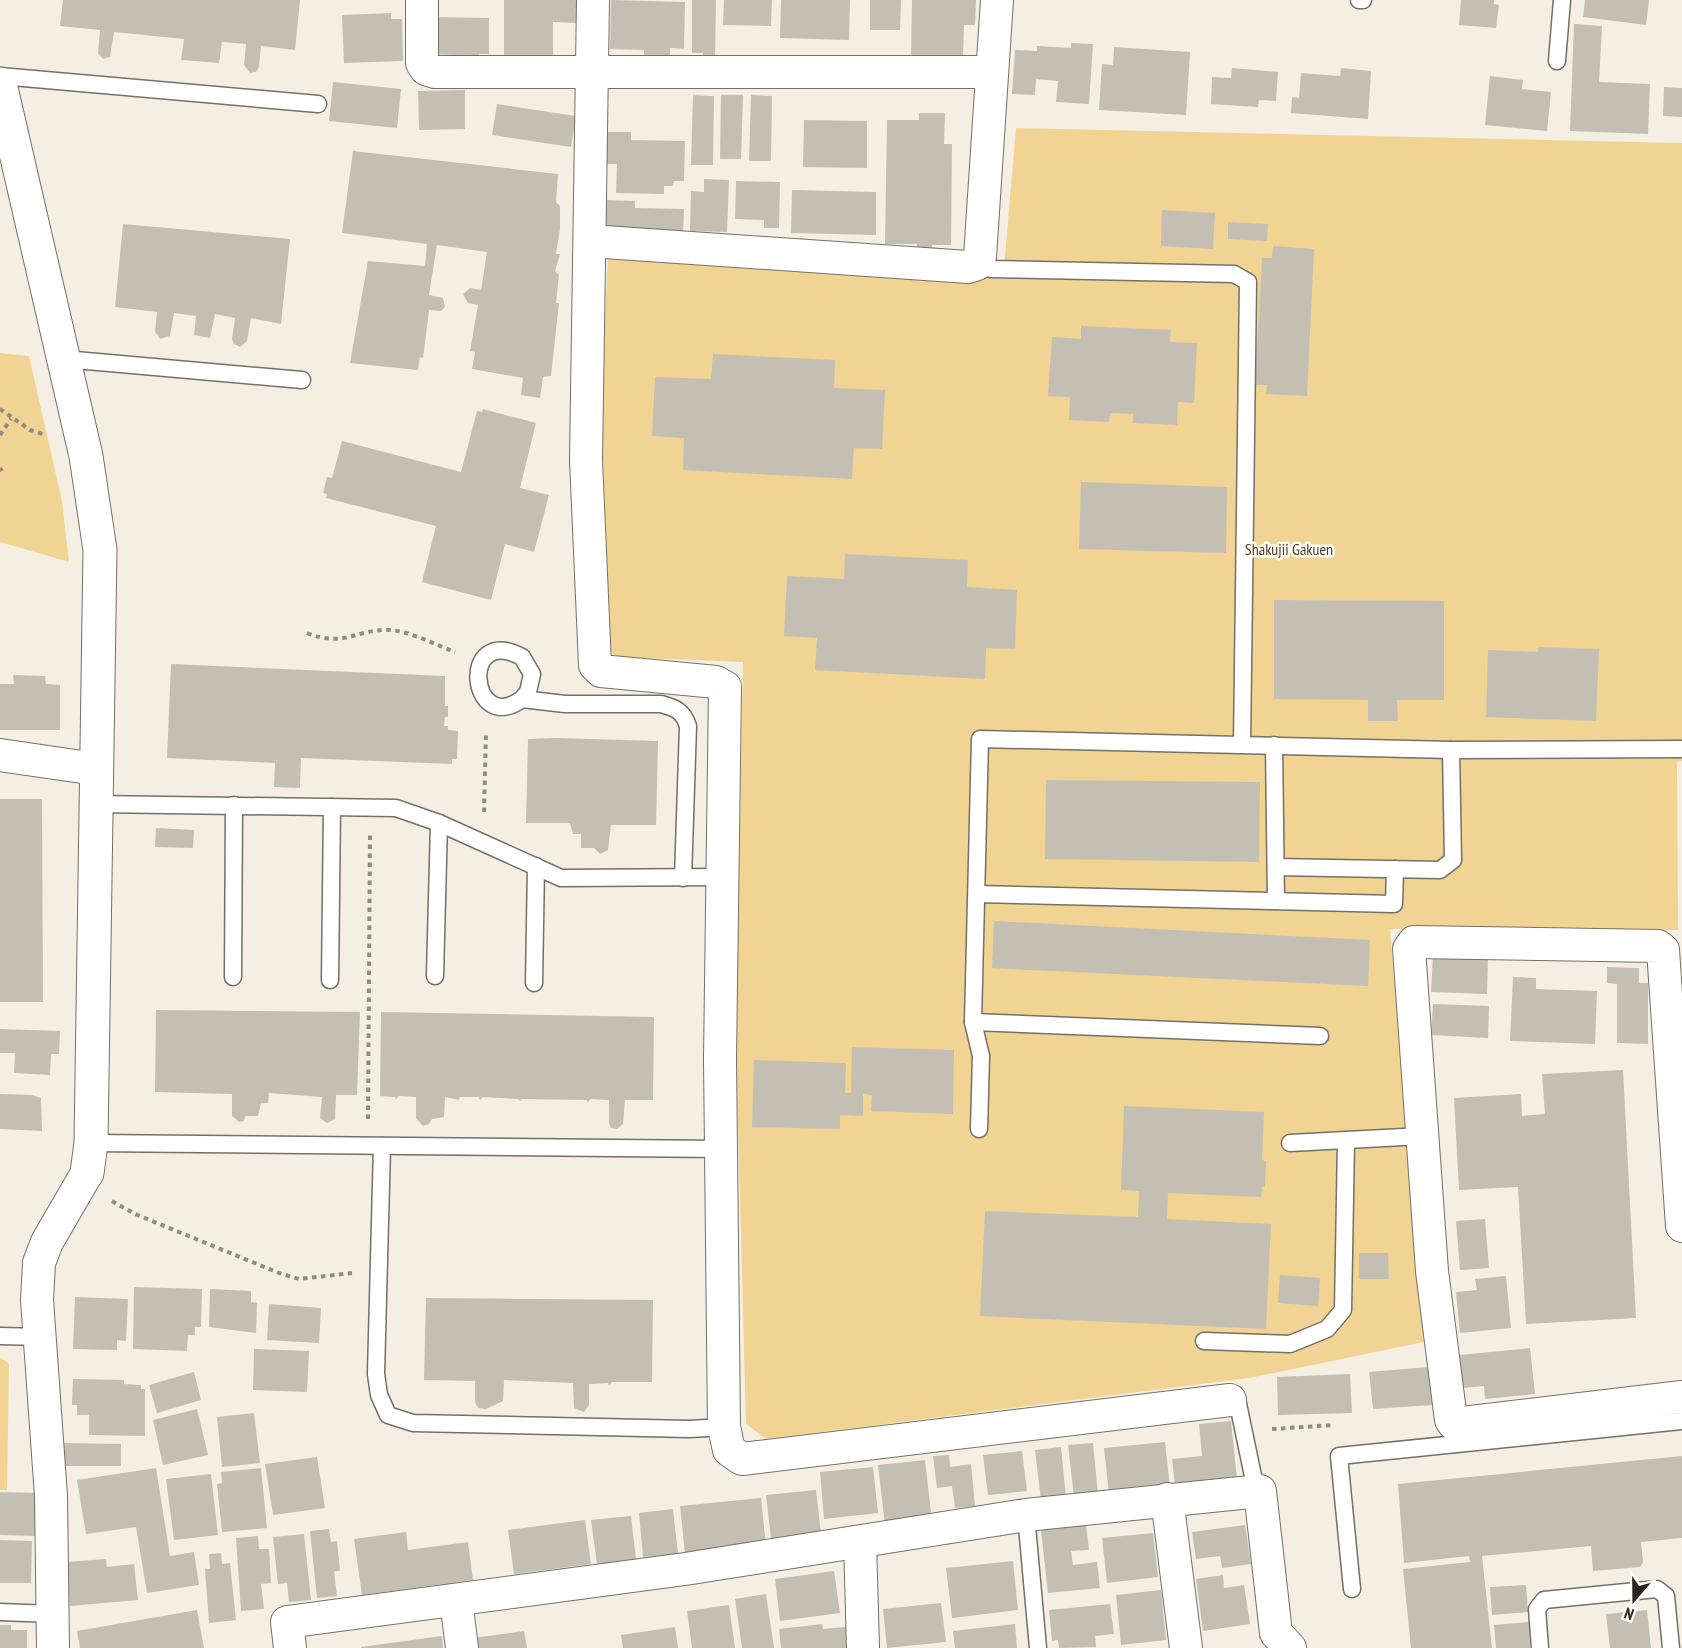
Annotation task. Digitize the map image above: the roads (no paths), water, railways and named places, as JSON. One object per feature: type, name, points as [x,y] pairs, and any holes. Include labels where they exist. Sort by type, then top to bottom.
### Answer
[{"type":"street","points":[[422,0],[422,63],[426,69],[435,72],[592,70],[991,72]]},
{"type":"street","points":[[593,0],[586,460],[595,665],[601,671],[716,682],[725,687],[721,1149],[724,1427],[729,1450],[742,1459],[1230,1400]]},
{"type":"street","points":[[590,241],[968,267],[977,264],[980,257],[997,0]]},
{"type":"street","points":[[0,84],[4,118],[87,456],[100,550],[96,769],[94,1171],[47,1242],[39,1263],[37,1300],[51,1496],[52,1648]]},
{"type":"street","points":[[0,755],[96,769]]},
{"type":"street","points":[[1682,1226],[1663,950],[1658,946],[1414,942],[1409,949],[1432,1271],[1451,1420],[1454,1424],[1682,1397]]},
{"type":"street","points":[[290,1648],[287,1622],[860,1542],[1026,1515],[1260,1491],[1276,1634],[1290,1648]]},
{"type":"street","points":[[1167,1499],[1186,1648]]},
{"type":"street","points":[[860,1542],[863,1648]]},
{"type":"street","points":[[456,1600],[462,1648]]},
{"type":"lane","points":[[1359,0],[1364,0]]},
{"type":"lane","points":[[1557,61],[1562,0]]},
{"type":"lane","points":[[0,76],[318,104]]},
{"type":"lane","points":[[977,264],[991,269],[1234,274],[1248,282],[1242,744]]},
{"type":"lane","points":[[64,359],[302,380]]},
{"type":"lane","points":[[522,699],[528,692],[532,674],[522,657],[505,651],[496,652],[481,663],[476,680],[478,689],[490,702],[506,706],[522,699],[565,704],[661,704],[676,708],[684,715],[688,726],[683,878]]},
{"type":"lane","points":[[979,1130],[981,1056],[973,1022],[980,739],[1451,750],[1682,749]]},
{"type":"lane","points":[[1274,745],[1276,901]]},
{"type":"lane","points":[[1276,867],[1440,870],[1452,860],[1451,750]]},
{"type":"lane","points":[[96,804],[396,808],[439,823],[561,878],[722,877]]},
{"type":"lane","points":[[233,977],[234,805]]},
{"type":"lane","points":[[330,980],[332,807]]},
{"type":"lane","points":[[435,976],[439,823]]},
{"type":"lane","points":[[534,983],[536,866]]},
{"type":"lane","points":[[977,894],[1394,904],[1395,869]]},
{"type":"lane","points":[[973,1022],[1320,1036]]},
{"type":"lane","points":[[1290,1143],[1346,1142],[1422,1136]]},
{"type":"lane","points":[[1204,1341],[1290,1344],[1327,1329],[1343,1310],[1346,1142]]},
{"type":"lane","points":[[94,1171],[375,1146],[721,1149]]},
{"type":"lane","points":[[375,1146],[379,1268],[376,1374],[379,1395],[388,1415],[413,1423],[678,1429],[724,1427]]},
{"type":"lane","points":[[0,1336],[40,1337]]},
{"type":"lane","points":[[1230,1400],[1238,1399],[1253,1476],[1260,1491]]},
{"type":"lane","points":[[1352,1589],[1339,1456],[1682,1421]]},
{"type":"lane","points":[[1026,1515],[1038,1648]]},
{"type":"lane","points":[[1540,1648],[1537,1609],[1544,1600],[1657,1589],[1666,1596],[1671,1648]]},
{"type":"lane","points":[[0,1612],[53,1614]]},
{"type":"park label","name":"Shakujii Gakuen","points":[[1289,549]]}]
